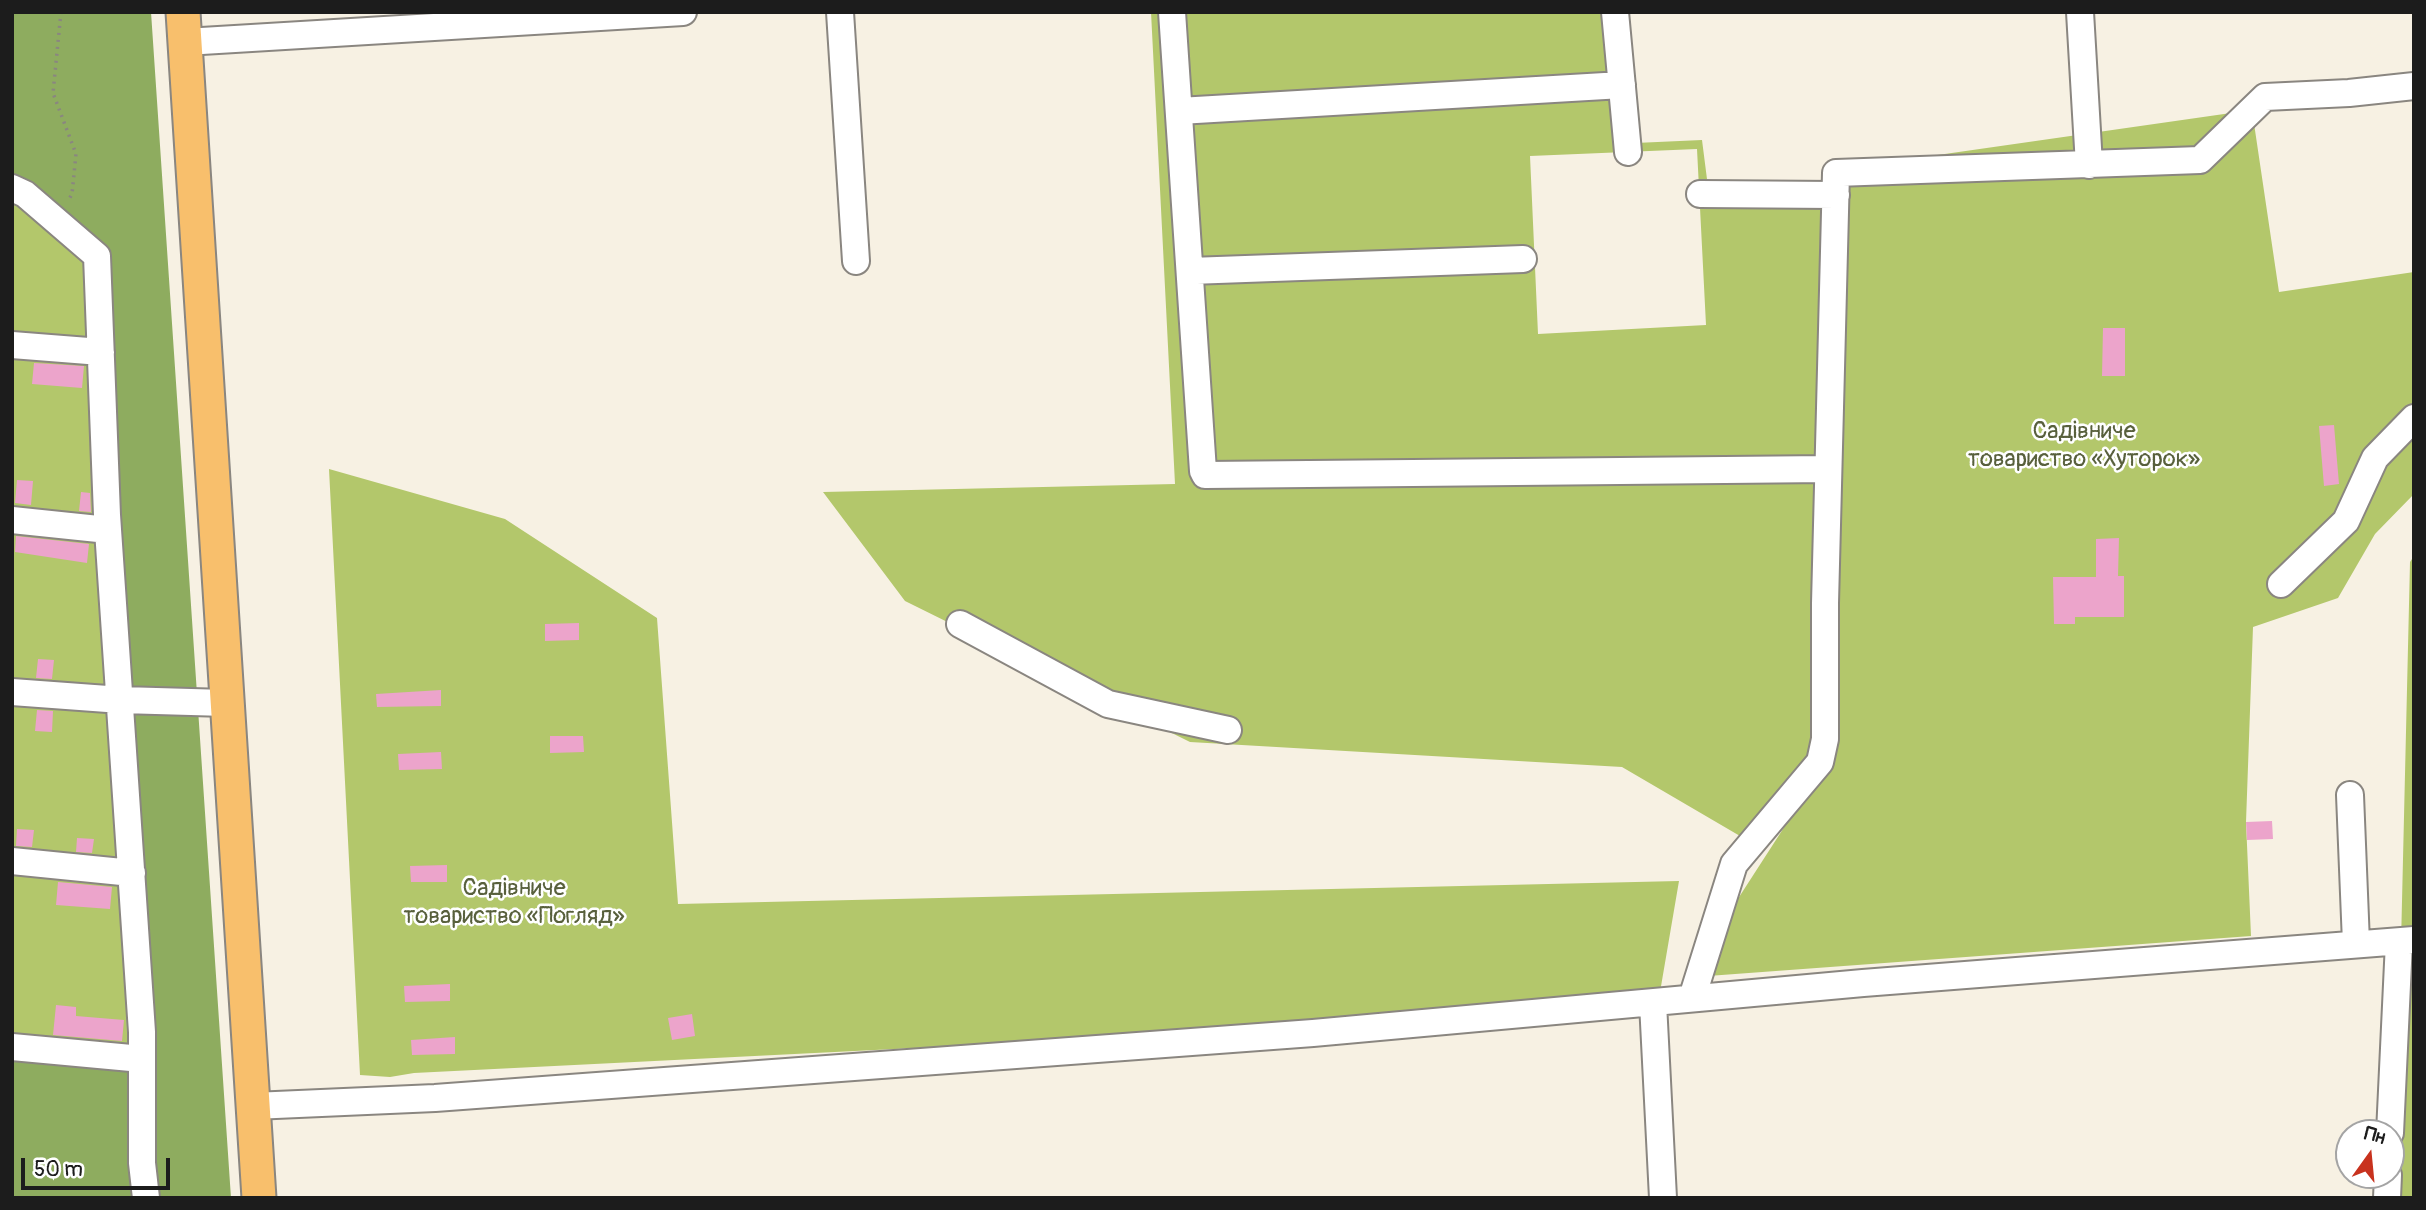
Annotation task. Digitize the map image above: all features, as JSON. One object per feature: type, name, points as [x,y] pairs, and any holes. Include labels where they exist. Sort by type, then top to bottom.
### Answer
[{"type":"main road","points":[[184,27],[259,1198]]},
{"type":"street","points":[[184,27],[683,12]]},
{"type":"street","points":[[840,12],[856,261]]},
{"type":"street","points":[[1172,12],[1205,475],[1828,469]]},
{"type":"street","points":[[1615,12],[1628,152]]},
{"type":"street","points":[[2080,12],[2089,165]]},
{"type":"street","points":[[1179,111],[1622,85]]},
{"type":"street","points":[[1692,998],[1734,864],[1820,762],[1825,738],[1825,603],[1836,173],[2200,160],[2265,97],[2349,93],[2414,86]]},
{"type":"street","points":[[12,188],[25,194],[97,256],[108,530],[132,873],[142,1059],[142,1163],[146,1198]]},
{"type":"street","points":[[1700,194],[1836,195]]},
{"type":"street","points":[[1190,271],[1523,259]]},
{"type":"street","points":[[12,345],[101,352]]},
{"type":"street","points":[[2281,584],[2346,521],[2375,458],[2414,418]]},
{"type":"street","points":[[12,520],[108,530]]},
{"type":"street","points":[[960,624],[1108,704],[1228,730]]},
{"type":"street","points":[[12,692],[121,700],[226,703]]},
{"type":"street","points":[[2350,795],[2356,943]]},
{"type":"street","points":[[12,860],[132,873]]},
{"type":"street","points":[[253,1106],[435,1098],[1313,1032],[1692,998],[2406,941],[2391,1119]]},
{"type":"street","points":[[1654,1003],[1663,1198]]},
{"type":"street","points":[[12,1047],[142,1059]]},
{"type":"path","points":[[55,220],[72,194],[76,154],[53,93],[61,12]]},
{"type":"green space","points":[[12,12],[151,12],[231,1198],[12,1198],[12,1046],[128,1057],[97,256],[12,180]]},
{"type":"green space","points":[[1151,12],[1602,12],[1613,144],[1702,140],[1708,187],[1828,195],[1811,756],[1740,836],[1622,767],[1190,742],[905,601],[823,492],[1175,484]],"holes":[[[1697,149],[1706,325],[1538,334],[1530,156]]]},
{"type":"green space","name":"Садівниче товариство «Хуторок»","points":[[2252,110],[2279,292],[2414,272],[2414,494],[2375,534],[2338,598],[2253,627],[2246,822],[2251,936],[1708,976],[1721,925],[1825,764],[1840,169]]},
{"type":"green space","points":[[12,180],[97,256],[128,1058],[12,1046]]},
{"type":"green space","name":"Садівниче товариство «Погляд»","points":[[329,469],[505,519],[657,618],[678,904],[1679,881],[1659,998],[1055,1041],[414,1073],[390,1077],[360,1075]]},
{"type":"green space","points":[[2414,556],[2414,1198],[2395,1198],[2395,1189],[2405,1189],[2405,1119],[2397,1119],[2410,562]]},
{"type":"building","points":[[2103,328],[2125,328],[2125,376],[2102,376]]},
{"type":"building","points":[[34,363],[84,366],[82,388],[32,384]]},
{"type":"building","points":[[2334,425],[2339,484],[2324,486],[2319,426]]},
{"type":"building","points":[[17,480],[33,481],[31,505],[15,503]]},
{"type":"building","points":[[81,492],[90,493],[91,512],[79,511]]},
{"type":"building","points":[[16,536],[89,544],[87,563],[15,552]]},
{"type":"building","points":[[2119,538],[2118,576],[2124,576],[2124,617],[2075,617],[2075,624],[2054,624],[2053,577],[2096,577],[2096,539]]},
{"type":"building","points":[[579,623],[579,640],[545,641],[545,624]]},
{"type":"building","points":[[38,659],[54,660],[52,679],[36,678]]},
{"type":"building","points":[[441,690],[441,706],[377,707],[376,694]]},
{"type":"building","points":[[37,710],[53,711],[52,732],[35,731]]},
{"type":"building","points":[[550,736],[583,736],[584,752],[550,753]]},
{"type":"building","points":[[441,752],[442,769],[399,770],[398,754]]},
{"type":"building","points":[[2272,821],[2273,839],[2247,840],[2246,822]]},
{"type":"building","points":[[17,829],[34,830],[32,847],[16,846]]},
{"type":"building","points":[[77,838],[94,839],[92,853],[76,852]]},
{"type":"building","points":[[447,865],[447,882],[411,882],[410,866]]},
{"type":"building","points":[[58,882],[112,887],[110,909],[56,905]]},
{"type":"building","points":[[450,984],[450,1001],[405,1002],[404,986]]},
{"type":"building","points":[[56,1005],[76,1007],[76,1016],[124,1020],[122,1041],[53,1035]]},
{"type":"building","points":[[692,1014],[695,1036],[672,1040],[668,1018]]},
{"type":"building","points":[[455,1037],[455,1054],[412,1055],[411,1040]]}]
